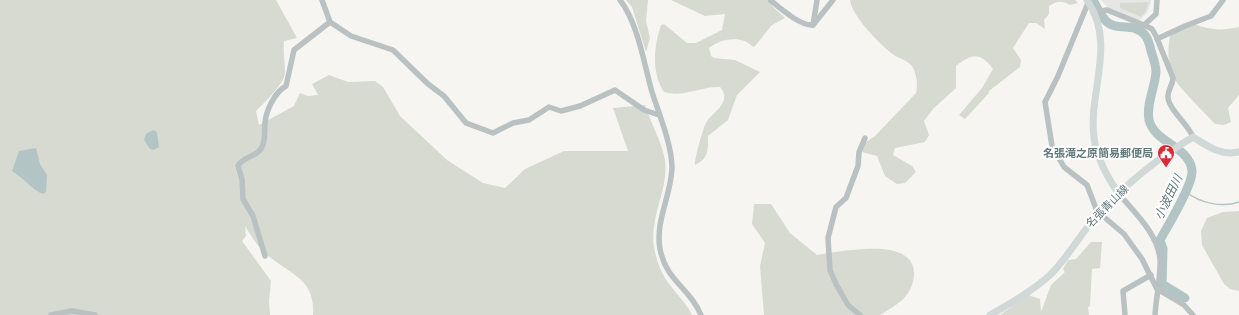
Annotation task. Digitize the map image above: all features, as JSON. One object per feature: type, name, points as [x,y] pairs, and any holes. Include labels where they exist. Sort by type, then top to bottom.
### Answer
[{"type":"main road","points":[[1087,1],[1094,13],[1101,50],[1093,122],[1094,138],[1099,157],[1119,194]]},
{"type":"main road","points":[[1193,137],[1211,149],[1233,153],[1239,152]]},
{"type":"main road","name":"名張青山線","points":[[990,315],[1023,295],[1050,274],[1083,231],[1139,174],[1193,137]]},
{"type":"street","points":[[322,0],[330,22],[351,36],[393,50],[428,84],[444,96],[466,123],[493,133],[513,123],[529,120],[549,108],[561,111],[580,106],[615,90],[644,110],[659,115]]},
{"type":"street","points":[[620,0],[630,19],[669,150],[672,169],[669,188],[659,226],[660,248],[669,273],[692,299],[701,315]]},
{"type":"street","points":[[770,0],[782,10],[807,26],[813,25],[833,0]]},
{"type":"street","points":[[813,25],[817,0]]},
{"type":"street","points":[[1144,25],[1156,14],[1157,0]]},
{"type":"street","points":[[1157,39],[1211,16],[1223,0]]},
{"type":"street","points":[[1087,1],[1045,104],[1052,146],[1069,172],[1087,185],[1097,211],[1124,234],[1142,259],[1151,274],[1157,289],[1184,305],[1193,315]]},
{"type":"street","points":[[1094,13],[1102,10],[1152,29],[1173,78],[1173,83],[1168,94],[1168,102],[1189,128],[1193,137]]},
{"type":"street","points":[[264,256],[253,216],[243,199],[242,179],[238,166],[242,160],[260,151],[263,146],[267,115],[277,92],[286,86],[293,60],[293,54],[301,45],[330,22]]},
{"type":"street","points":[[860,315],[848,305],[830,270],[828,238],[836,207],[846,198],[858,166],[859,152],[865,138]]},
{"type":"street","points":[[1119,194],[1152,235],[1158,246],[1160,260],[1155,315]]},
{"type":"street","points":[[1125,315],[1123,291],[1151,274]]},
{"type":"street","points":[[51,315],[72,311],[95,315]]},
{"type":"shaded area","points":[[0,0],[276,0],[297,38],[284,41],[284,77],[273,93],[256,111],[259,125],[294,106],[300,93],[308,96],[318,95],[312,84],[329,75],[348,82],[375,81],[383,87],[400,116],[447,160],[483,183],[505,188],[525,169],[564,151],[628,151],[613,108],[645,105],[662,147],[665,160],[664,182],[654,225],[654,247],[659,265],[665,277],[692,315],[313,315],[313,302],[310,292],[305,284],[263,251],[245,226],[246,236],[242,241],[271,281],[269,301],[270,315],[0,315]]},
{"type":"shaded area","points":[[626,0],[648,0],[646,21],[650,38],[646,52],[632,7]]},
{"type":"shaded area","points":[[671,0],[766,0],[785,18],[772,25],[753,47],[744,41],[732,39],[720,42],[709,48],[711,56],[714,58],[735,60],[760,72],[737,95],[728,120],[708,136],[707,153],[700,162],[695,165],[697,151],[706,123],[723,103],[724,92],[720,87],[713,87],[678,94],[664,92],[655,68],[655,50],[661,25],[664,24],[687,43],[696,43],[722,30],[725,14],[705,16]]},
{"type":"shaded area","points":[[850,0],[1075,0],[1078,3],[1070,5],[1060,2],[1049,6],[1049,14],[1044,20],[1045,29],[1036,23],[1029,23],[1013,48],[1021,60],[1020,67],[989,91],[989,93],[965,119],[959,115],[982,88],[993,69],[984,59],[975,56],[966,59],[956,66],[956,88],[933,109],[924,121],[929,135],[925,142],[895,148],[893,155],[912,166],[916,172],[905,183],[897,184],[885,176],[877,156],[862,152],[863,144],[875,136],[916,93],[916,76],[914,69],[910,64],[888,51],[861,22],[855,14]]},
{"type":"shaded area","points":[[1101,0],[1151,0],[1151,3],[1147,13],[1139,21],[1110,10]]},
{"type":"shaded area","points":[[1149,2],[1146,11],[1141,17],[1120,8],[1120,3]]},
{"type":"shaded area","points":[[1193,24],[1205,28],[1216,29],[1239,27],[1239,95],[1228,108],[1231,122],[1224,125],[1215,124],[1185,92],[1172,75],[1168,54],[1171,33]]},
{"type":"shaded area","points":[[153,130],[157,132],[159,147],[154,150],[150,149],[144,140],[146,134]]},
{"type":"shaded area","points":[[36,148],[40,164],[47,175],[46,192],[43,194],[12,171],[19,151]]},
{"type":"shaded area","points":[[754,204],[771,204],[790,233],[817,255],[858,249],[875,249],[890,250],[903,255],[911,263],[914,275],[913,283],[910,289],[903,299],[880,315],[764,315],[760,266],[765,243],[752,224]]},
{"type":"shaded area","points":[[1239,211],[1239,291],[1230,289],[1224,284],[1202,245],[1201,231],[1207,218],[1223,212]]},
{"type":"shaded area","points":[[1091,242],[1102,242],[1100,268],[1092,269],[1090,306],[1088,307],[1089,315],[1000,315],[1028,295],[1040,299],[1041,312],[1051,285],[1065,272],[1063,269],[1068,260],[1076,259]]},
{"type":"waterway","name":"小波田川","points":[[1093,0],[1102,16],[1110,24],[1135,28],[1140,30],[1147,38],[1156,67],[1148,114],[1149,120],[1152,128],[1158,135],[1179,150],[1190,163],[1192,171],[1188,186],[1179,206],[1160,240],[1163,249],[1162,284],[1185,298]]},
{"type":"waterway","points":[[1186,192],[1204,202],[1226,205],[1239,202]]},
{"type":"place","name":"名張滝之原簡易郵便局","points":[[1166,168]]}]
